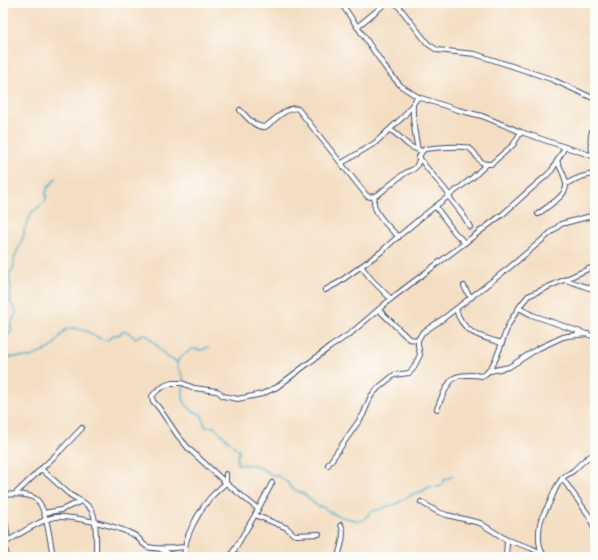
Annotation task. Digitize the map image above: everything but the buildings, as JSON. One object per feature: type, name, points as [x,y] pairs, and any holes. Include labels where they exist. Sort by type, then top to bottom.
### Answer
[{"type":"street","points":[[341,3],[387,70],[401,86],[418,97],[482,116],[521,132],[594,157]]},
{"type":"street","points":[[357,27],[386,3]]},
{"type":"street","points":[[396,3],[428,44],[437,50],[475,54],[550,79],[595,99]]},
{"type":"street","points":[[342,163],[375,143],[390,130],[404,116],[418,97]]},
{"type":"street","points":[[240,110],[252,122],[261,128],[265,127],[285,111],[291,108],[296,108],[309,122],[367,196],[371,197],[375,196],[406,172],[416,167],[418,163],[420,150],[414,128],[412,111],[413,104]]},
{"type":"street","points":[[594,157],[590,144],[590,137],[595,122]]},
{"type":"street","points":[[390,130],[395,132],[411,147],[420,150],[464,147],[471,150],[482,163],[487,164],[491,164],[510,149],[521,132]]},
{"type":"street","points":[[258,509],[194,454],[178,436],[159,408],[152,402],[152,396],[166,385],[176,382],[194,388],[219,392],[223,396],[238,399],[262,394],[277,387],[351,333],[391,299],[503,214],[552,170],[565,147]]},
{"type":"street","points":[[419,157],[443,187],[463,215],[470,228]]},
{"type":"street","points":[[538,214],[562,196],[565,191],[566,184],[557,161]]},
{"type":"street","points":[[325,290],[338,283],[382,252],[399,236],[472,178],[487,164]]},
{"type":"street","points":[[566,184],[578,177],[595,174]]},
{"type":"street","points":[[375,196],[374,203],[380,215],[388,226],[399,236]]},
{"type":"street","points":[[436,207],[455,233],[465,243]]},
{"type":"street","points":[[328,465],[364,415],[371,396],[378,388],[394,375],[409,373],[413,369],[420,355],[418,340],[422,333],[472,297],[561,224],[595,215]]},
{"type":"street","points":[[361,266],[371,279],[391,299]]},
{"type":"street","points":[[437,409],[453,378],[457,376],[482,376],[486,375],[490,371],[509,324],[528,296],[595,266]]},
{"type":"street","points":[[565,280],[595,290]]},
{"type":"street","points":[[464,286],[468,294],[472,297]]},
{"type":"street","points":[[519,308],[532,315],[595,336]]},
{"type":"street","points":[[456,309],[458,317],[464,326],[469,330],[481,337],[502,344]]},
{"type":"street","points":[[379,310],[409,339],[418,340]]},
{"type":"street","points":[[490,371],[509,366],[537,349],[563,337],[588,334]]},
{"type":"street","points":[[15,494],[82,428]]},
{"type":"street","points":[[543,556],[540,550],[539,542],[542,517],[562,478],[595,454]]},
{"type":"street","points":[[41,469],[71,495],[82,501],[90,508],[94,521],[96,557]]},
{"type":"street","points":[[184,557],[184,547],[195,522],[210,499],[226,483],[226,474]]},
{"type":"street","points":[[562,478],[593,521],[595,531]]},
{"type":"street","points":[[240,557],[231,555],[272,483]]},
{"type":"street","points":[[3,495],[15,494],[28,496],[37,500],[46,520],[53,557]]},
{"type":"street","points":[[44,513],[61,510],[82,501]]},
{"type":"street","points":[[420,502],[438,512],[480,523],[507,540],[531,548],[543,556]]},
{"type":"street","points":[[3,505],[7,557]]},
{"type":"street","points":[[255,515],[287,528],[296,535],[318,534]]},
{"type":"street","points":[[5,543],[46,520],[55,517],[64,517],[94,521],[136,536],[147,547],[184,547]]},
{"type":"street","points":[[338,557],[343,536],[343,529],[341,525]]},
{"type":"street","points":[[3,538],[5,543]]},
{"type":"street","points":[[506,557],[507,540]]},
{"type":"street","points":[[158,548],[176,557]]},
{"type":"waterway","points":[[3,345],[5,339],[10,333],[11,324],[16,314],[16,310],[10,302],[11,288],[9,275],[14,266],[14,259],[32,212],[45,202],[47,189],[56,178]]},
{"type":"waterway","points":[[3,364],[10,357],[30,357],[43,352],[52,347],[65,330],[73,328],[86,331],[103,340],[108,340],[113,335],[118,335],[125,331],[135,338],[143,334],[147,335],[167,357],[177,362]]},
{"type":"waterway","points":[[177,362],[192,349],[202,350],[208,347]]},
{"type":"waterway","points":[[177,362],[178,368],[183,377],[183,398],[187,406],[192,411],[202,415],[206,427],[214,427],[239,451],[237,464],[254,465],[272,475],[279,476],[287,482],[291,488],[304,494],[316,505],[319,507],[324,507],[335,515],[359,521],[363,520],[372,511],[394,505],[429,487],[441,486],[444,480],[453,476]]}]
